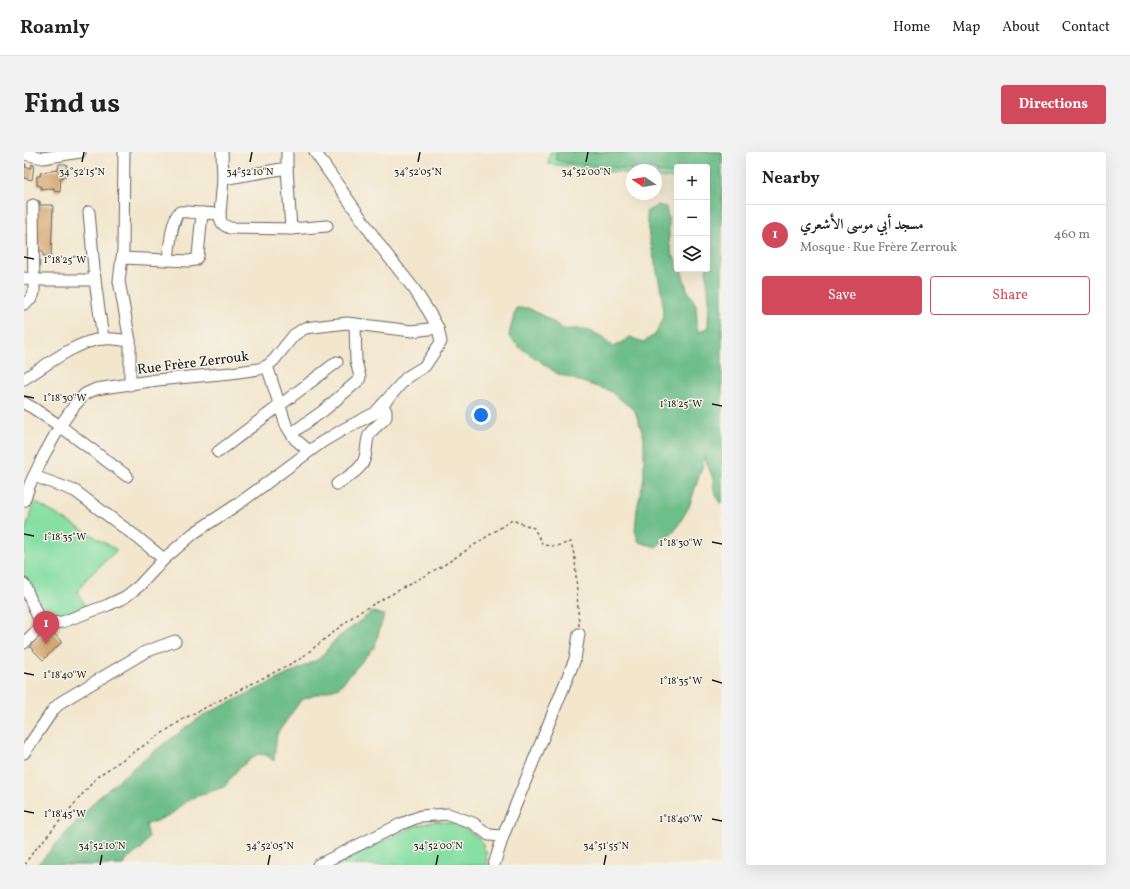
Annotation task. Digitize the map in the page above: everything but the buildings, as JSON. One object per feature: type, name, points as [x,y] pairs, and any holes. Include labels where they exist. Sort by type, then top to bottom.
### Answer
[{"type":"street","points":[[24,154],[43,158],[80,152]]},
{"type":"street","points":[[124,152],[122,258],[119,281],[130,341],[130,385]]},
{"type":"street","points":[[222,152],[223,179],[220,222],[224,226],[230,228],[291,229],[327,226]]},
{"type":"street","points":[[287,152],[291,229]]},
{"type":"street","points":[[24,643],[44,624],[62,622],[126,597],[194,533],[241,502],[310,451],[344,429],[374,413],[407,377],[425,366],[442,342],[438,328],[423,302],[381,247],[315,152]]},
{"type":"street","points":[[223,179],[287,168]]},
{"type":"street","points":[[24,304],[31,299],[34,293],[29,279],[33,205]]},
{"type":"street","points":[[89,212],[94,280],[103,339]]},
{"type":"street","points":[[168,260],[173,224],[177,214],[181,212],[220,214]]},
{"type":"street","points":[[122,258],[195,260],[198,256],[202,213]]},
{"type":"street","points":[[29,279],[94,280]]},
{"type":"street","name":"Rue Frère Zerrouk","points":[[24,501],[29,481],[60,426],[74,406],[85,394],[96,389],[157,380],[231,374],[259,369],[267,366],[274,360],[294,335],[305,328],[347,323],[412,331],[438,328]]},
{"type":"street","points":[[292,433],[323,411],[359,380],[360,377],[356,361],[355,324]]},
{"type":"street","points":[[24,379],[76,347],[92,341],[103,339],[130,341]]},
{"type":"street","points":[[218,452],[336,362]]},
{"type":"street","points":[[267,366],[286,425],[295,439],[310,451]]},
{"type":"street","points":[[24,403],[60,426],[127,476]]},
{"type":"street","points":[[337,484],[362,464],[372,430],[386,417],[386,411],[382,405]]},
{"type":"street","points":[[29,481],[75,491],[138,538],[164,560]]},
{"type":"street","points":[[24,584],[37,615],[44,624]]},
{"type":"street","points":[[494,865],[503,836],[575,659],[579,634]]},
{"type":"street","points":[[24,753],[53,710],[61,702],[145,652],[175,642]]},
{"type":"street","points":[[318,865],[401,824],[421,816],[448,814],[473,823],[489,835],[503,836]]},
{"type":"path","points":[[25,865],[30,856],[98,776],[185,718],[300,659],[356,614],[444,565],[512,520],[534,528],[543,545],[556,546],[571,542],[575,559],[579,634]]},
{"type":"green space","points":[[550,152],[722,152],[722,164],[710,178],[710,164],[674,164],[674,179],[662,178],[662,164],[626,164],[626,173],[548,164]]},
{"type":"green space","points":[[556,152],[722,152],[722,502],[721,505],[714,490],[713,479],[705,458],[689,507],[674,532],[656,547],[639,542],[635,531],[637,509],[644,477],[644,437],[635,411],[610,391],[558,374],[518,346],[509,337],[516,308],[528,308],[549,319],[563,329],[585,329],[601,336],[614,347],[630,337],[643,342],[655,335],[663,319],[662,294],[649,236],[646,212],[658,205],[666,207],[669,223],[669,241],[674,257],[674,272],[682,272],[687,289],[696,305],[698,333],[708,327],[709,300],[706,272],[710,272],[710,164],[674,164],[674,174],[662,173],[662,164],[626,164],[626,169],[566,163],[556,160]]},
{"type":"green space","points":[[35,502],[117,550],[87,578],[77,592],[88,610],[51,625],[24,575],[24,534]]},
{"type":"green space","points":[[372,612],[384,615],[374,648],[339,687],[301,700],[277,734],[274,761],[266,755],[258,754],[239,768],[224,787],[192,798],[170,815],[146,825],[149,837],[141,849],[126,860],[123,865],[37,865],[97,799],[146,757],[202,716],[319,659],[336,639]]},
{"type":"green space","points":[[435,821],[459,824],[481,840],[486,852],[487,865],[334,865],[412,827]]},
{"type":"place","name":"مسجد أبي موسى الأشعري","points":[[46,644]]}]
